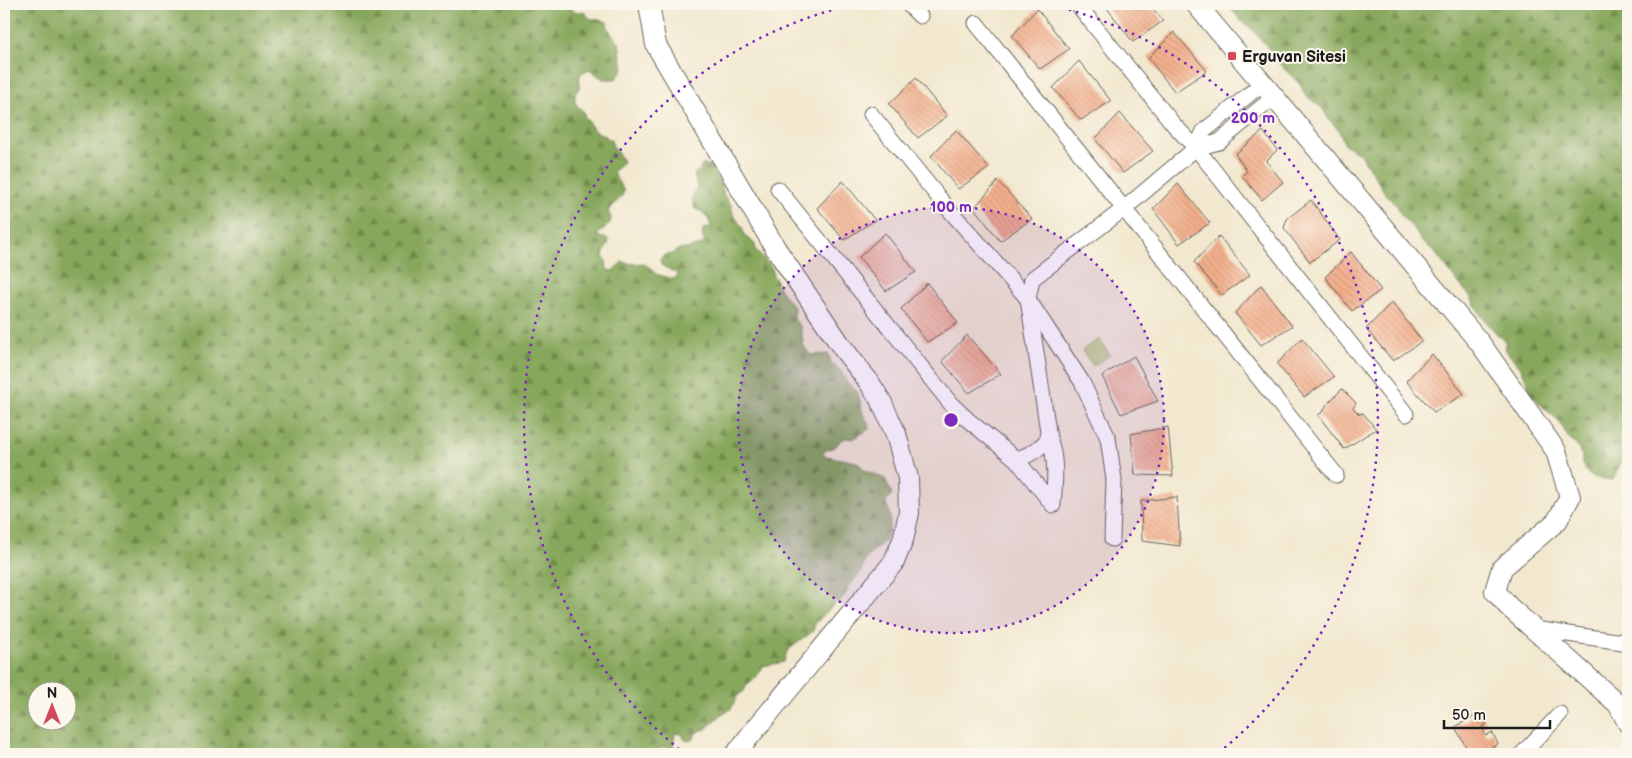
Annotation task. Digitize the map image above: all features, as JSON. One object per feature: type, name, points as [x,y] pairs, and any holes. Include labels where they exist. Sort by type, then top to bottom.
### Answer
[{"type":"street","points":[[649,4],[656,45],[776,249],[881,401],[898,442],[908,478],[909,513],[907,527],[894,562],[748,737],[736,754]]},
{"type":"street","points":[[908,4],[920,16]]},
{"type":"street","points":[[1077,4],[1174,125],[1196,148],[1406,414]]},
{"type":"street","points":[[1196,4],[1480,343],[1556,451],[1570,497],[1557,521],[1502,568],[1495,591],[1509,607],[1618,704],[1628,723]]},
{"type":"street","points":[[976,23],[1336,474]]},
{"type":"street","points":[[778,189],[951,404],[1016,459],[1053,505],[1054,451],[1049,438],[1028,299],[1032,279],[1124,208],[1196,148],[1204,130],[1268,90]]},
{"type":"street","points":[[871,114],[945,204],[1028,299],[1082,382],[1108,438],[1114,480],[1112,538]]},
{"type":"street","points":[[1016,459],[1028,456],[1039,449],[1049,438]]},
{"type":"street","points":[[1534,629],[1628,644]]},
{"type":"street","points":[[1522,754],[1560,714]]},
{"type":"green space","points":[[4,4],[572,4],[570,6],[574,12],[584,12],[591,19],[607,22],[610,31],[619,42],[623,69],[616,79],[603,79],[589,69],[580,74],[579,88],[575,94],[575,103],[583,111],[593,129],[611,140],[623,162],[613,173],[624,191],[608,211],[611,218],[610,223],[597,235],[602,238],[606,237],[609,241],[603,257],[606,260],[607,270],[613,271],[622,262],[642,263],[652,269],[655,274],[674,279],[677,276],[678,274],[661,265],[660,259],[664,255],[672,254],[679,249],[702,245],[704,241],[703,229],[711,227],[706,215],[695,209],[693,203],[694,193],[697,188],[694,174],[699,171],[702,165],[710,165],[745,236],[755,244],[755,249],[772,268],[773,276],[780,290],[794,306],[794,319],[801,328],[803,345],[810,355],[828,354],[832,364],[841,371],[847,383],[858,392],[869,429],[853,439],[846,438],[841,440],[835,447],[823,453],[826,456],[857,462],[865,470],[885,479],[892,494],[887,500],[886,505],[890,514],[888,534],[865,561],[859,574],[848,586],[847,592],[839,602],[815,624],[813,631],[787,651],[784,662],[763,666],[744,691],[738,695],[731,709],[722,714],[706,729],[695,734],[694,739],[688,741],[685,740],[682,734],[675,733],[673,749],[669,750],[665,747],[660,747],[659,754],[4,754]]},
{"type":"green space","points":[[1228,4],[1628,4],[1628,437],[1623,445],[1623,458],[1613,480],[1597,478],[1588,474],[1582,464],[1582,456],[1577,446],[1569,439],[1558,420],[1529,392],[1528,384],[1521,368],[1506,351],[1505,341],[1481,316],[1471,297],[1434,251],[1420,240],[1416,231],[1401,215],[1397,205],[1387,196],[1360,153],[1345,145],[1338,129],[1330,121],[1322,108],[1305,95],[1300,84],[1273,58],[1271,51],[1251,28],[1241,21]]},
{"type":"green space","points":[[1099,339],[1110,355],[1093,366],[1082,350]]},
{"type":"building","points":[[1111,4],[1149,4],[1163,21],[1133,42],[1107,8]]},
{"type":"building","points":[[1037,9],[1069,49],[1040,69],[1012,36]]},
{"type":"building","points":[[1174,32],[1207,71],[1175,92],[1148,58]]},
{"type":"building","points":[[1079,61],[1111,101],[1081,120],[1053,88]]},
{"type":"building","points":[[916,78],[947,116],[918,138],[889,104]]},
{"type":"building","points":[[1120,113],[1153,151],[1123,173],[1095,139]]},
{"type":"building","points":[[956,130],[989,168],[958,189],[931,156]]},
{"type":"building","points":[[1263,131],[1277,150],[1266,161],[1283,182],[1262,200],[1242,176],[1247,171],[1235,154]]},
{"type":"building","points":[[843,181],[875,220],[844,240],[817,208]]},
{"type":"building","points":[[998,181],[1032,219],[1000,241],[974,208]]},
{"type":"building","points":[[1178,184],[1210,223],[1179,244],[1153,209]]},
{"type":"building","points":[[1311,200],[1340,240],[1310,262],[1284,228],[1287,219]]},
{"type":"building","points":[[885,233],[916,272],[886,291],[859,257]]},
{"type":"building","points":[[1219,236],[1250,275],[1222,295],[1194,262]]},
{"type":"building","points":[[1351,252],[1381,290],[1352,311],[1325,277]]},
{"type":"building","points":[[927,283],[958,323],[927,342],[901,309]]},
{"type":"building","points":[[1261,285],[1292,326],[1261,345],[1235,313]]},
{"type":"building","points":[[1392,302],[1422,341],[1393,361],[1366,329]]},
{"type":"building","points":[[967,335],[1001,374],[969,393],[942,361]]},
{"type":"building","points":[[1302,338],[1334,377],[1304,397],[1277,364]]},
{"type":"building","points":[[1432,354],[1464,394],[1434,412],[1406,381]]},
{"type":"building","points":[[1134,356],[1158,401],[1121,414],[1102,376]]},
{"type":"building","points":[[1342,389],[1356,403],[1353,408],[1359,414],[1363,413],[1376,429],[1344,449],[1318,415],[1323,412],[1327,404]]},
{"type":"building","points":[[1168,427],[1173,476],[1135,475],[1131,434]]},
{"type":"building","points":[[1177,497],[1180,546],[1142,541],[1141,501]]},
{"type":"building","points":[[1480,713],[1487,724],[1482,727],[1486,736],[1492,732],[1498,744],[1480,754],[1470,754],[1455,727]]},
{"type":"place","name":"Erguvan Sitesi","points":[[1232,56]]}]
